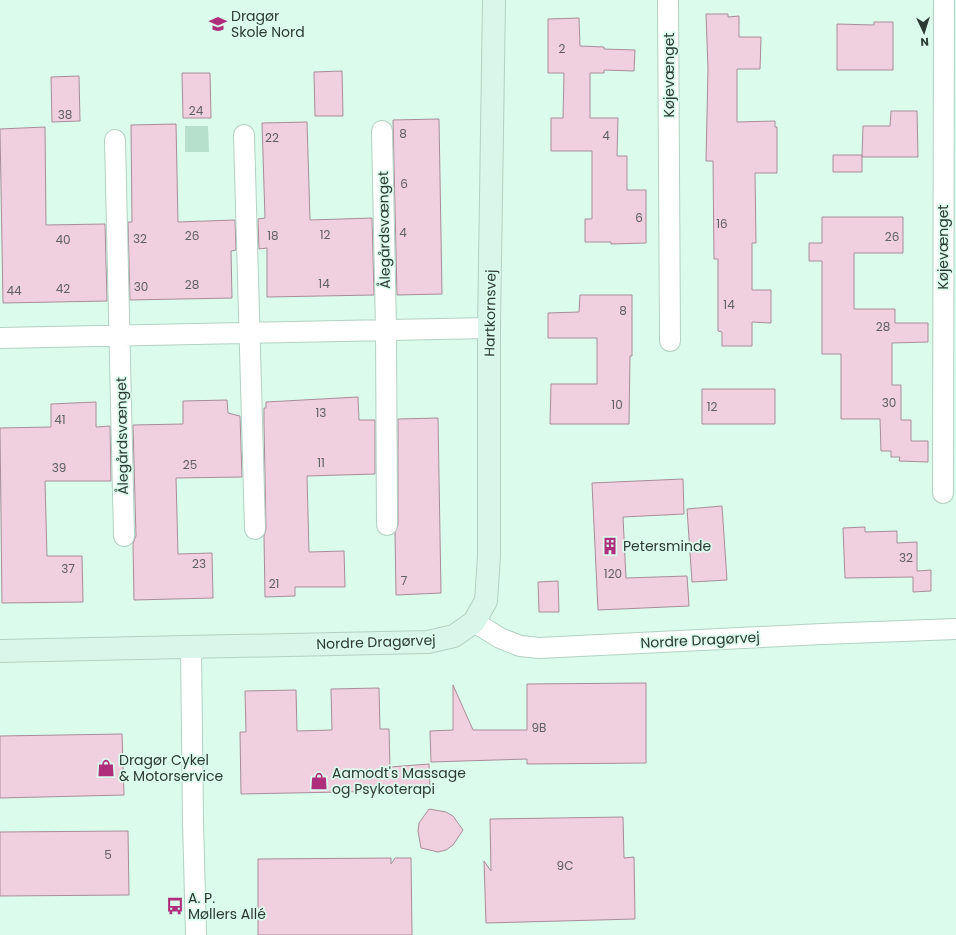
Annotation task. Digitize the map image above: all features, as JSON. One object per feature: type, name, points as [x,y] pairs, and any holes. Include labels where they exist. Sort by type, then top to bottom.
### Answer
[{"type":"street","name":"Hartkornsvej","points":[[474,622],[486,602],[489,556],[489,328],[494,0]]},
{"type":"street","name":"Køjevænget","points":[[668,0],[670,341]]},
{"type":"street","name":"Køjevænget","points":[[943,493],[944,0]]},
{"type":"street","name":"Ålegårdsvænget","points":[[382,131],[386,330],[387,525]]},
{"type":"street","points":[[244,135],[255,529]]},
{"type":"street","name":"Ålegårdsvænget","points":[[115,140],[124,536]]},
{"type":"street","points":[[0,338],[489,328]]},
{"type":"street","name":"Nordre Dragørvej","points":[[0,651],[428,642],[454,636],[474,622],[500,638],[520,646],[539,648],[956,629]]},
{"type":"street","points":[[191,647],[196,935]]},
{"type":"green space","points":[[185,126],[208,126],[209,152],[185,152]]},
{"type":"building","points":[[706,14],[728,14],[728,17],[739,16],[739,37],[761,37],[760,69],[737,69],[737,122],[775,121],[775,127],[777,127],[777,173],[755,173],[756,243],[752,243],[752,290],[771,290],[771,323],[752,322],[752,346],[722,346],[722,332],[718,331],[718,259],[714,259],[713,161],[706,161],[708,69]]},
{"type":"building","points":[[579,18],[580,46],[604,47],[604,49],[635,50],[634,71],[604,70],[604,73],[590,73],[590,118],[618,118],[617,156],[627,156],[627,190],[646,190],[646,243],[611,244],[611,242],[585,242],[585,219],[592,219],[592,151],[551,151],[551,118],[563,118],[564,73],[548,73],[548,19]]},
{"type":"building","points":[[874,22],[893,22],[893,70],[837,70],[837,24],[874,25]]},
{"type":"building","points":[[342,71],[343,116],[315,116],[314,72]]},
{"type":"building","points":[[182,73],[210,73],[211,118],[183,118]]},
{"type":"building","points":[[79,76],[80,121],[52,122],[51,77]]},
{"type":"building","points":[[891,111],[917,111],[918,157],[862,157],[863,126],[890,126]]},
{"type":"building","points":[[439,119],[442,294],[397,295],[393,120]]},
{"type":"building","points":[[307,122],[310,220],[372,218],[374,295],[267,297],[267,248],[259,249],[258,219],[265,218],[262,123]]},
{"type":"building","points":[[176,124],[178,222],[235,220],[236,250],[231,251],[232,298],[130,300],[128,222],[132,222],[131,125]]},
{"type":"building","points":[[45,127],[46,225],[105,224],[107,301],[3,303],[0,129]]},
{"type":"building","points":[[833,155],[862,155],[862,172],[833,172]]},
{"type":"building","points":[[822,217],[903,217],[903,253],[854,253],[854,309],[895,309],[895,323],[928,323],[928,342],[892,343],[892,385],[901,385],[901,420],[911,420],[911,441],[928,441],[928,462],[899,461],[900,457],[891,457],[891,451],[881,451],[880,419],[841,419],[841,354],[822,354],[822,261],[809,261],[809,243],[822,243]]},
{"type":"building","points":[[580,295],[632,295],[632,356],[630,356],[629,424],[550,424],[551,384],[597,384],[597,338],[548,338],[548,313],[579,312]]},
{"type":"building","points":[[702,389],[775,389],[775,424],[702,424]]},
{"type":"building","points":[[358,397],[359,420],[375,420],[375,474],[307,476],[309,552],[344,551],[345,587],[295,587],[295,596],[265,597],[264,536],[266,529],[264,408],[266,408],[266,402]]},
{"type":"building","points":[[227,400],[228,413],[240,416],[242,477],[176,478],[178,554],[212,553],[213,598],[134,600],[133,543],[136,536],[133,425],[183,424],[183,401]]},
{"type":"building","points":[[96,402],[96,427],[110,426],[111,481],[45,481],[47,556],[82,556],[83,602],[2,603],[0,428],[51,427],[51,404]]},
{"type":"building","points":[[438,418],[441,593],[396,595],[395,533],[398,525],[398,419]]},
{"type":"building","name":"Petersminde","points":[[683,479],[684,514],[623,517],[626,578],[687,576],[689,606],[598,610],[592,483]]},
{"type":"building","points":[[722,506],[727,580],[692,582],[687,509]]},
{"type":"building","points":[[865,527],[865,532],[897,531],[897,543],[917,542],[917,571],[931,570],[931,591],[913,592],[913,577],[845,578],[843,528]]},
{"type":"building","points":[[558,581],[559,612],[539,612],[538,582]]},
{"type":"building","points":[[646,683],[646,763],[527,764],[527,759],[431,762],[430,731],[453,730],[453,685],[473,730],[527,730],[527,684]]},
{"type":"building","points":[[379,688],[380,729],[389,729],[390,767],[429,764],[430,787],[390,787],[390,791],[241,794],[240,732],[246,732],[245,691],[296,690],[297,731],[332,730],[331,689]]},
{"type":"building","points":[[122,734],[124,795],[0,798],[0,736]]},
{"type":"building","points":[[429,809],[446,812],[453,816],[463,830],[453,845],[446,850],[438,852],[421,848],[418,831],[419,823]]},
{"type":"building","points":[[623,817],[624,858],[634,857],[635,919],[486,923],[484,861],[491,871],[490,819]]},
{"type":"building","points":[[128,831],[129,895],[0,896],[0,832]]},
{"type":"building","points":[[391,858],[391,864],[395,858],[411,858],[412,935],[258,935],[258,859]]},
{"type":"place","name":"Dragør Skole Nord","points":[[218,24]]},
{"type":"place","name":"Petersminde","points":[[610,546]]},
{"type":"place","name":"Dragør Cykel & Motorservice","points":[[106,768]]},
{"type":"place","name":"Aamodt's Massage og Psykoterapi","points":[[319,781]]},
{"type":"place","name":"A. P. Møllers Allé","points":[[175,906]]}]
